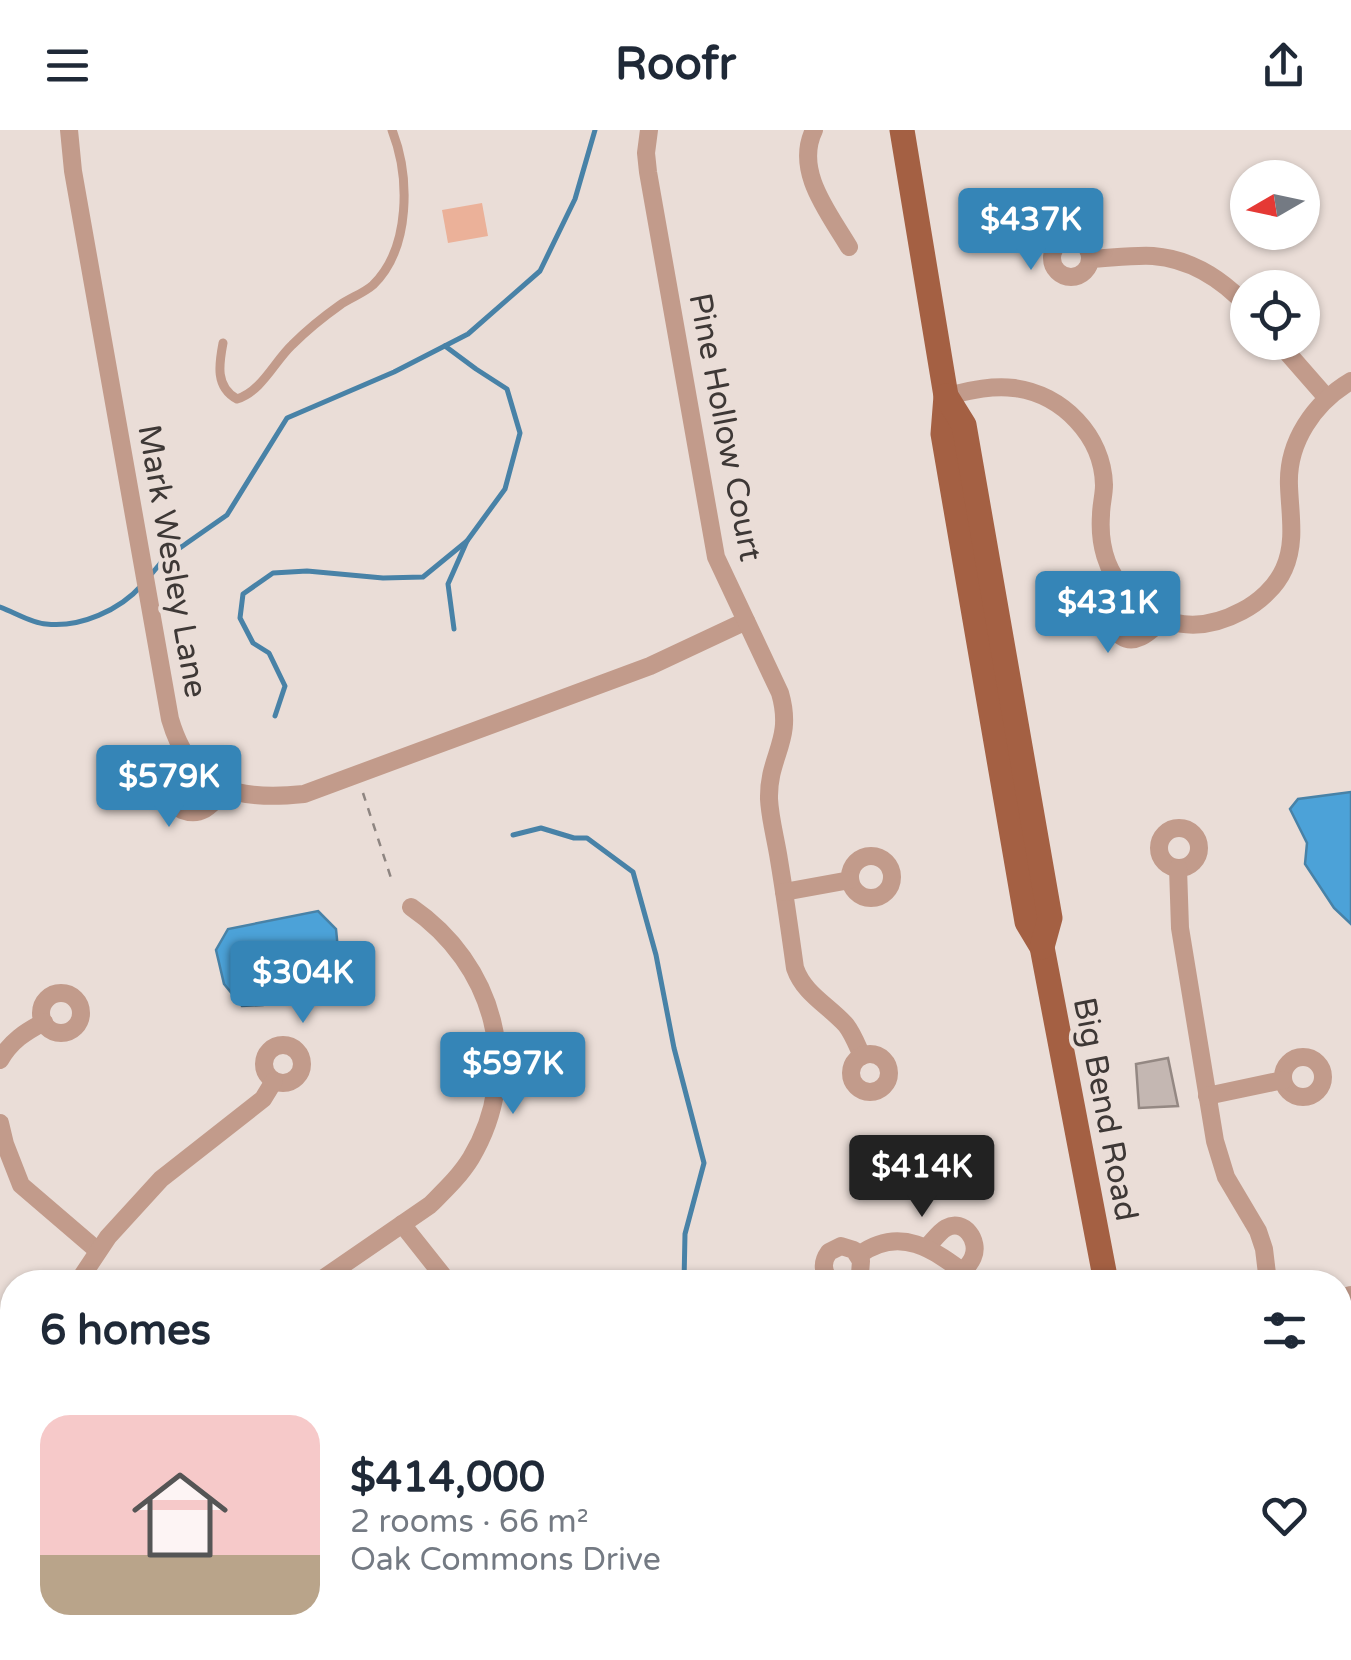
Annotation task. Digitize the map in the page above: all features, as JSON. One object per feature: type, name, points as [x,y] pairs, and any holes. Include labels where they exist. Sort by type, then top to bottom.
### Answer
[{"type":"main road","name":"Big Bend Road","points":[[902,130],[946,396],[943,434],[1026,922],[1042,947],[1104,1270]]},
{"type":"street","name":"Mark Wesley Lane","points":[[69,130],[170,719],[190,766]]},
{"type":"street","name":"Pine Hollow Court","points":[[649,130],[648,172],[716,556],[785,710],[786,728],[773,764],[769,802],[796,968],[800,981],[853,1035],[862,1056]]},
{"type":"street","points":[[814,130],[807,156],[811,180],[849,247]]},
{"type":"street","points":[[1090,258],[1152,256],[1176,261],[1198,268],[1230,289]]},
{"type":"street","points":[[1294,360],[1328,398]]},
{"type":"street","points":[[946,396],[978,389],[1014,388],[1051,400],[1066,410],[1092,440],[1101,462],[1104,485],[1100,536],[1105,559],[1122,589],[1145,611],[1174,623],[1192,625],[1222,621],[1250,606],[1284,570],[1290,548],[1288,481],[1299,436],[1312,414],[1351,381]]},
{"type":"street","points":[[1122,589],[1114,621],[1122,636],[1141,638],[1164,619]]},
{"type":"street","points":[[226,789],[197,813],[182,810],[178,804],[177,790],[190,766],[238,794],[304,794],[650,666],[746,621]]},
{"type":"street","points":[[1178,868],[1180,928],[1218,1157],[1258,1231],[1267,1270]]},
{"type":"street","points":[[784,892],[850,880]]},
{"type":"street","points":[[335,1270],[438,1197],[462,1172],[494,1099],[498,1058],[494,1028],[478,982],[459,950],[434,923],[410,906]]},
{"type":"street","points":[[0,1060],[22,1034],[44,1022]]},
{"type":"street","points":[[1207,1096],[1283,1080]]},
{"type":"street","points":[[86,1270],[116,1228],[161,1178],[262,1099],[274,1081]]},
{"type":"street","points":[[0,1123],[21,1184],[98,1251]]},
{"type":"street","points":[[402,1224],[438,1270]]},
{"type":"street","points":[[927,1247],[945,1229],[964,1228],[971,1235],[974,1250],[971,1270]]},
{"type":"street","points":[[859,1255],[893,1240],[910,1242],[927,1247],[960,1270]]},
{"type":"street","points":[[824,1270],[829,1252],[841,1246],[859,1255],[861,1270]]},
{"type":"lane","points":[[224,344],[220,379],[230,395],[247,396],[290,346],[373,284],[396,252],[404,220],[399,158],[392,130]]},
{"type":"path","points":[[364,793],[392,880]]},
{"type":"shaded area","points":[[482,203],[488,236],[448,243],[442,210]]},
{"type":"water","points":[[1351,792],[1351,924],[1334,908],[1305,864],[1307,843],[1290,809],[1298,799]]},
{"type":"water","points":[[318,911],[336,929],[339,960],[315,995],[242,1006],[224,984],[216,950],[228,929]]},
{"type":"building","points":[[1168,1058],[1178,1106],[1139,1108],[1136,1064]]},
{"type":"waterway","points":[[149,577],[164,559],[227,515],[287,418],[394,372],[468,334],[540,271],[575,199],[595,130]]},
{"type":"waterway","points":[[445,346],[507,389],[520,433],[505,489],[467,541],[448,584],[454,629]]},
{"type":"waterway","points":[[275,716],[285,686],[269,653],[253,643],[240,618],[243,594],[273,573],[423,577],[467,541]]},
{"type":"waterway","points":[[0,607],[40,623],[72,623],[111,609],[142,585]]},
{"type":"waterway","points":[[513,835],[541,828],[587,838],[633,872],[704,1163],[685,1234],[684,1270]]}]
